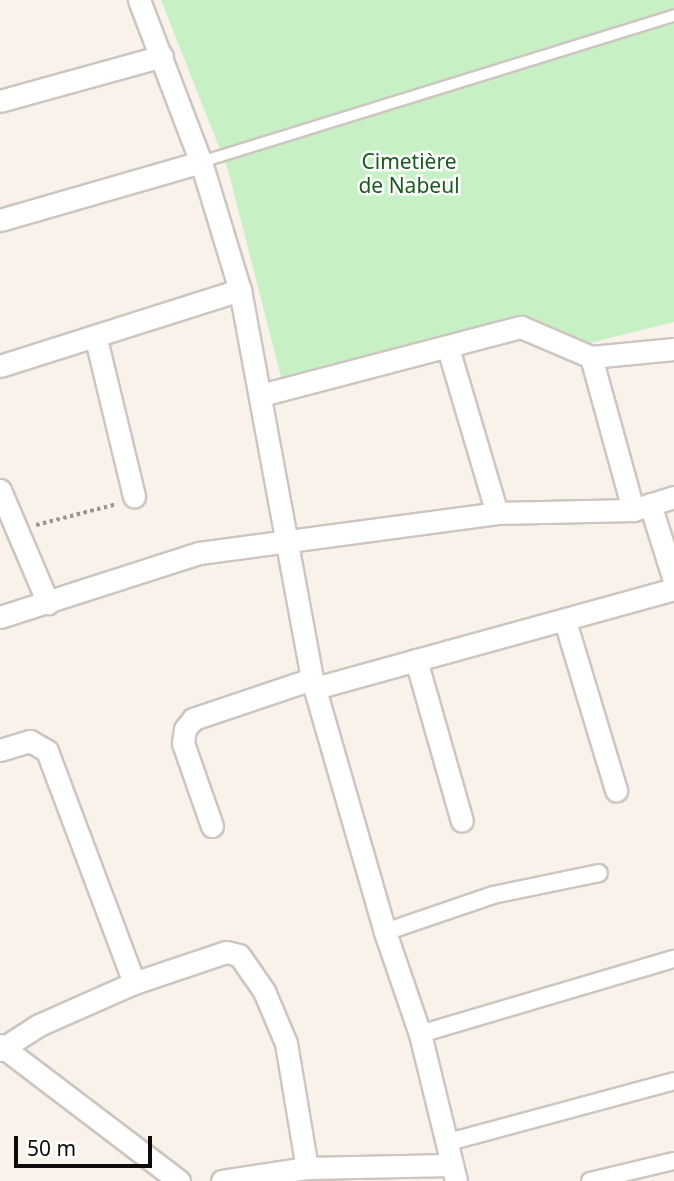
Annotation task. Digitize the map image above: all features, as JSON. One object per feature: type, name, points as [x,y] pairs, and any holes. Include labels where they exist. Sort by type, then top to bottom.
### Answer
[{"type":"street","points":[[139,0],[201,162],[240,290],[261,395],[284,540],[314,684],[385,932],[420,1034],[454,1173],[307,1168],[222,1181]]},
{"type":"street","points":[[0,101],[162,56]]},
{"type":"street","points":[[0,220],[201,162]]},
{"type":"street","points":[[0,366],[96,339],[240,290]]},
{"type":"street","points":[[261,395],[522,327],[591,357],[674,349]]},
{"type":"street","points":[[96,339],[134,496]]},
{"type":"street","points":[[448,348],[497,513]]},
{"type":"street","points":[[591,357],[642,507],[674,580]]},
{"type":"street","points":[[0,491],[14,531],[48,603]]},
{"type":"street","points":[[0,617],[199,553],[497,513],[642,507],[674,498]]},
{"type":"street","points":[[212,826],[183,743],[186,729],[193,719],[314,684],[565,621],[674,589]]},
{"type":"street","points":[[565,621],[616,790]]},
{"type":"street","points":[[416,660],[463,821]]},
{"type":"street","points":[[0,750],[30,741],[47,751],[134,983]]},
{"type":"street","points":[[385,932],[493,895],[598,873]]},
{"type":"street","points":[[179,1181],[1,1048],[39,1025],[134,983],[226,952],[245,960],[286,1043],[307,1168]]},
{"type":"street","points":[[420,1034],[674,960]]},
{"type":"street","points":[[445,1143],[674,1081]]},
{"type":"street","points":[[590,1181],[674,1161]]},
{"type":"lane","points":[[201,162],[674,16]]},
{"type":"path","points":[[14,531],[134,496]]},
{"type":"green space","name":"Cimetière de Nabeul","points":[[161,0],[674,0],[674,322],[574,347],[527,322],[284,389],[228,170]]}]
